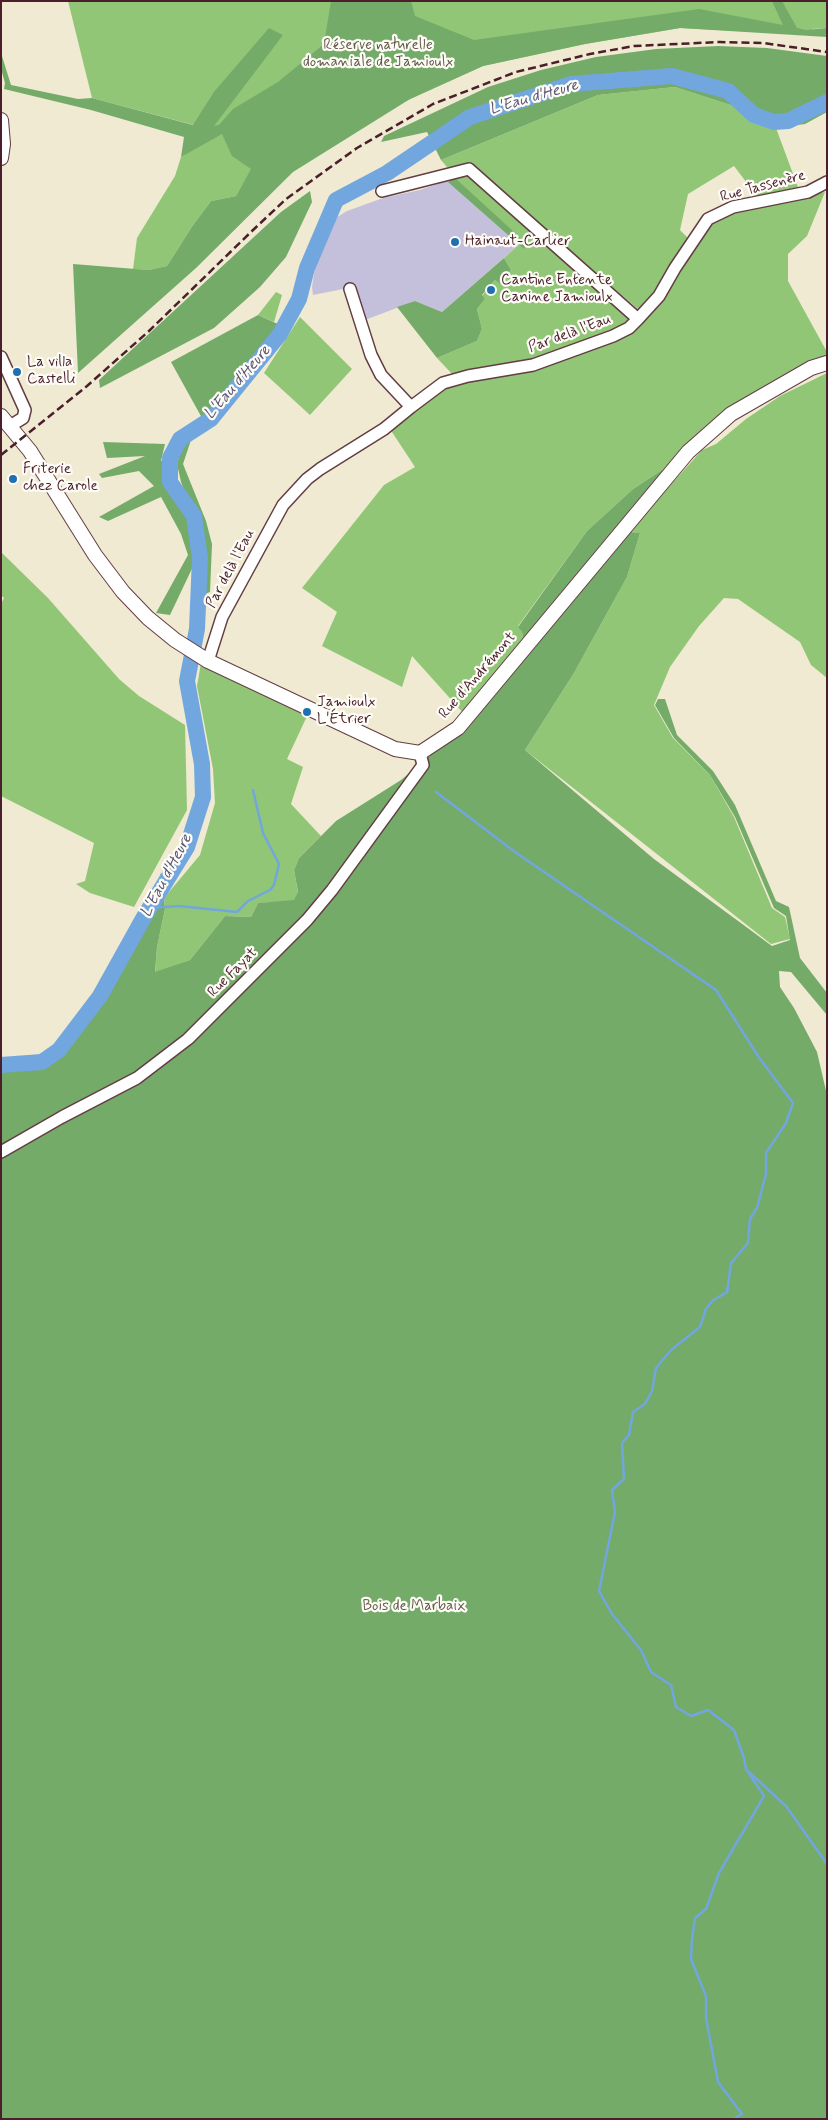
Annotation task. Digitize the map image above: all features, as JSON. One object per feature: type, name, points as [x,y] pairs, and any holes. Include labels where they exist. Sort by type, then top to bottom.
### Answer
[{"type":"street","points":[[1,120],[3,144],[1,158]]},
{"type":"street","name":"Par delà l'Eau","points":[[206,660],[222,617],[283,505],[307,479],[384,429],[411,406],[443,384],[468,376],[533,365],[613,336],[629,328],[638,319],[469,169],[382,191]]},
{"type":"street","name":"Rue Tassenère","points":[[638,319],[659,296],[675,268],[708,219],[734,207],[808,192],[827,182]]},
{"type":"street","points":[[350,289],[372,355],[381,375],[411,406]]},
{"type":"street","points":[[1,357],[25,410],[22,418],[6,421],[21,439],[100,563],[123,592],[148,618],[175,640],[206,660],[395,749],[420,752]]},
{"type":"street","name":"Rue d'Andrémont","points":[[420,752],[458,728],[688,452],[731,414],[811,368],[827,363]]},
{"type":"street","name":"Rue Fayat","points":[[1,1152],[62,1117],[137,1078],[188,1039],[307,920],[332,890],[423,765],[420,752]]},
{"type":"shaded area","points":[[452,179],[521,243],[442,312],[415,301],[365,320],[353,287],[313,295],[312,287],[316,261],[325,235],[334,219],[347,211],[383,198],[420,190]]},
{"type":"green space","points":[[68,1],[827,1],[827,28],[812,29],[815,35],[680,28],[585,44],[483,66],[250,172],[236,196],[211,201],[167,266],[148,270],[133,269],[137,238],[175,176],[181,157],[196,147],[213,126],[213,93],[194,125],[92,98]]},
{"type":"green space","name":"Réserve naturelle domaniale de Jamioulx","points":[[331,1],[411,1],[415,16],[474,40],[699,9],[783,25],[772,1],[782,1],[797,28],[806,30],[827,28],[827,37],[680,28],[585,44],[483,66],[410,99],[293,172],[196,268],[78,373],[73,264],[148,270],[167,266],[211,201],[236,196],[251,169],[232,156],[222,134],[181,157],[184,137],[91,110],[4,89],[1,53],[11,85],[78,99],[92,98],[193,125],[213,93],[269,28],[283,35],[214,126],[219,125],[233,109],[278,82],[324,44]]},
{"type":"green space","points":[[718,46],[767,48],[827,56],[827,112],[805,124],[776,128],[759,123],[746,110],[675,87],[598,95],[441,160],[427,132],[381,142],[384,136],[488,87],[541,70],[596,57],[656,49]]},
{"type":"green space","points":[[675,87],[746,110],[759,123],[776,128],[799,190],[759,199],[734,166],[688,194],[680,230],[690,240],[660,289],[642,310],[638,309],[469,166],[447,167],[441,160],[598,95]]},
{"type":"green space","points":[[453,174],[472,174],[631,318],[620,329],[538,361],[454,376],[437,358],[477,341],[482,329],[477,309],[485,299],[482,296],[495,280],[501,283],[511,270],[504,258],[521,243],[452,179]]},
{"type":"green space","points":[[455,178],[526,243],[524,249],[448,182]]},
{"type":"green space","points":[[310,191],[312,202],[286,257],[260,287],[214,328],[100,388],[99,380],[281,212]]},
{"type":"green space","points":[[825,192],[807,236],[788,254],[788,281],[827,352],[827,357],[707,429],[665,468],[633,489],[587,531],[518,626],[522,632],[525,644],[465,715],[412,656],[402,687],[322,646],[337,612],[302,588],[384,485],[415,467],[390,429],[442,385],[530,368],[633,329],[712,223],[733,211]]},
{"type":"green space","points":[[504,258],[511,270],[501,284],[495,280],[482,295],[485,299],[477,309],[482,329],[477,341],[437,358],[397,307],[415,301],[442,312]]},
{"type":"green space","points":[[276,292],[282,295],[274,322],[258,315]]},
{"type":"green space","points":[[258,315],[280,325],[230,392],[202,418],[171,362]]},
{"type":"green space","points":[[300,317],[352,369],[310,415],[264,373]]},
{"type":"green space","points":[[827,373],[827,678],[811,665],[800,642],[738,599],[724,598],[699,626],[670,667],[654,705],[673,738],[710,775],[734,817],[772,908],[785,917],[790,939],[771,944],[525,750],[574,673],[627,577],[640,533],[633,533],[632,528],[702,450],[716,444],[746,419],[780,396]]},
{"type":"green space","points":[[184,439],[191,440],[183,464],[206,521],[212,544],[210,592],[205,594],[203,539],[181,482],[177,464]]},
{"type":"green space","points":[[103,442],[165,444],[161,461],[172,458],[177,495],[191,521],[197,558],[170,615],[156,613],[188,555],[181,534],[161,497],[108,521],[99,517],[154,486],[139,471],[102,478],[99,474],[145,456],[107,458]]},
{"type":"green space","name":"Bois de Marbaix","points":[[665,468],[656,483],[628,519],[633,533],[640,533],[627,577],[574,673],[525,750],[654,859],[772,946],[790,940],[786,916],[774,908],[735,817],[710,775],[674,738],[655,705],[658,699],[665,699],[677,735],[713,771],[735,805],[776,901],[789,907],[800,958],[827,993],[827,1015],[791,972],[779,971],[780,987],[794,1008],[817,1052],[827,1095],[827,2119],[1,2119],[1,1058],[22,1059],[41,1054],[77,1037],[120,974],[161,873],[165,909],[157,947],[155,972],[190,960],[225,916],[251,917],[258,903],[294,900],[298,892],[294,870],[299,858],[336,821],[401,780],[476,717],[526,651],[522,632],[518,627],[587,531],[633,489]]},
{"type":"green space","points":[[1,552],[48,598],[119,679],[139,696],[185,725],[187,810],[134,907],[90,893],[76,884],[85,881],[94,843],[1,796],[1,604],[4,598],[1,595]]},
{"type":"green space","points":[[201,663],[308,714],[287,759],[303,767],[291,804],[321,836],[299,858],[294,870],[298,893],[294,901],[258,903],[251,917],[225,916],[190,960],[155,973],[157,947],[165,909],[164,898],[200,855],[215,803],[213,769],[197,686]]},
{"type":"waterway","name":"L'Eau d'Heure","points":[[1,1065],[42,1062],[59,1050],[100,996],[144,917],[187,847],[203,797],[202,764],[187,681],[197,629],[200,558],[194,516],[170,482],[170,458],[180,439],[211,419],[280,334],[299,299],[307,268],[336,200],[387,173],[470,117],[571,84],[672,76],[728,91],[754,115],[774,122],[788,121],[827,102]]},
{"type":"waterway","points":[[149,908],[179,906],[237,912],[248,901],[270,890],[274,885],[279,864],[263,833],[253,790]]},
{"type":"waterway","points":[[436,792],[515,852],[716,990],[760,1059],[793,1103],[786,1123],[766,1153],[766,1174],[757,1208],[750,1219],[748,1243],[731,1263],[727,1292],[712,1301],[706,1309],[700,1327],[671,1350],[656,1368],[652,1391],[645,1404],[633,1412],[629,1435],[622,1443],[624,1479],[612,1490],[615,1512],[599,1591],[612,1614],[641,1650],[651,1672],[671,1685],[676,1707],[691,1716],[708,1710],[734,1730],[746,1769],[764,1796],[719,1873],[706,1909],[695,1918],[692,1939],[691,1959],[706,1996],[706,2018],[718,2082],[742,2114],[734,2119]]},
{"type":"waterway","points":[[749,1772],[786,1806],[827,1864]]},
{"type":"railway","points":[[1,455],[87,386],[149,331],[286,199],[357,148],[433,104],[516,72],[590,54],[634,46],[720,42],[763,43],[827,52]]},
{"type":"place","name":"Hainaut-Carlier","points":[[455,242]]},
{"type":"place","name":"Cantine Entente Canine Jamioulx","points":[[491,290]]},
{"type":"place","name":"La villa Castelli","points":[[17,372]]},
{"type":"place","name":"Friterie chez Carole","points":[[13,479]]},
{"type":"place","name":"Jamioulx L'Étrier","points":[[307,712]]}]
